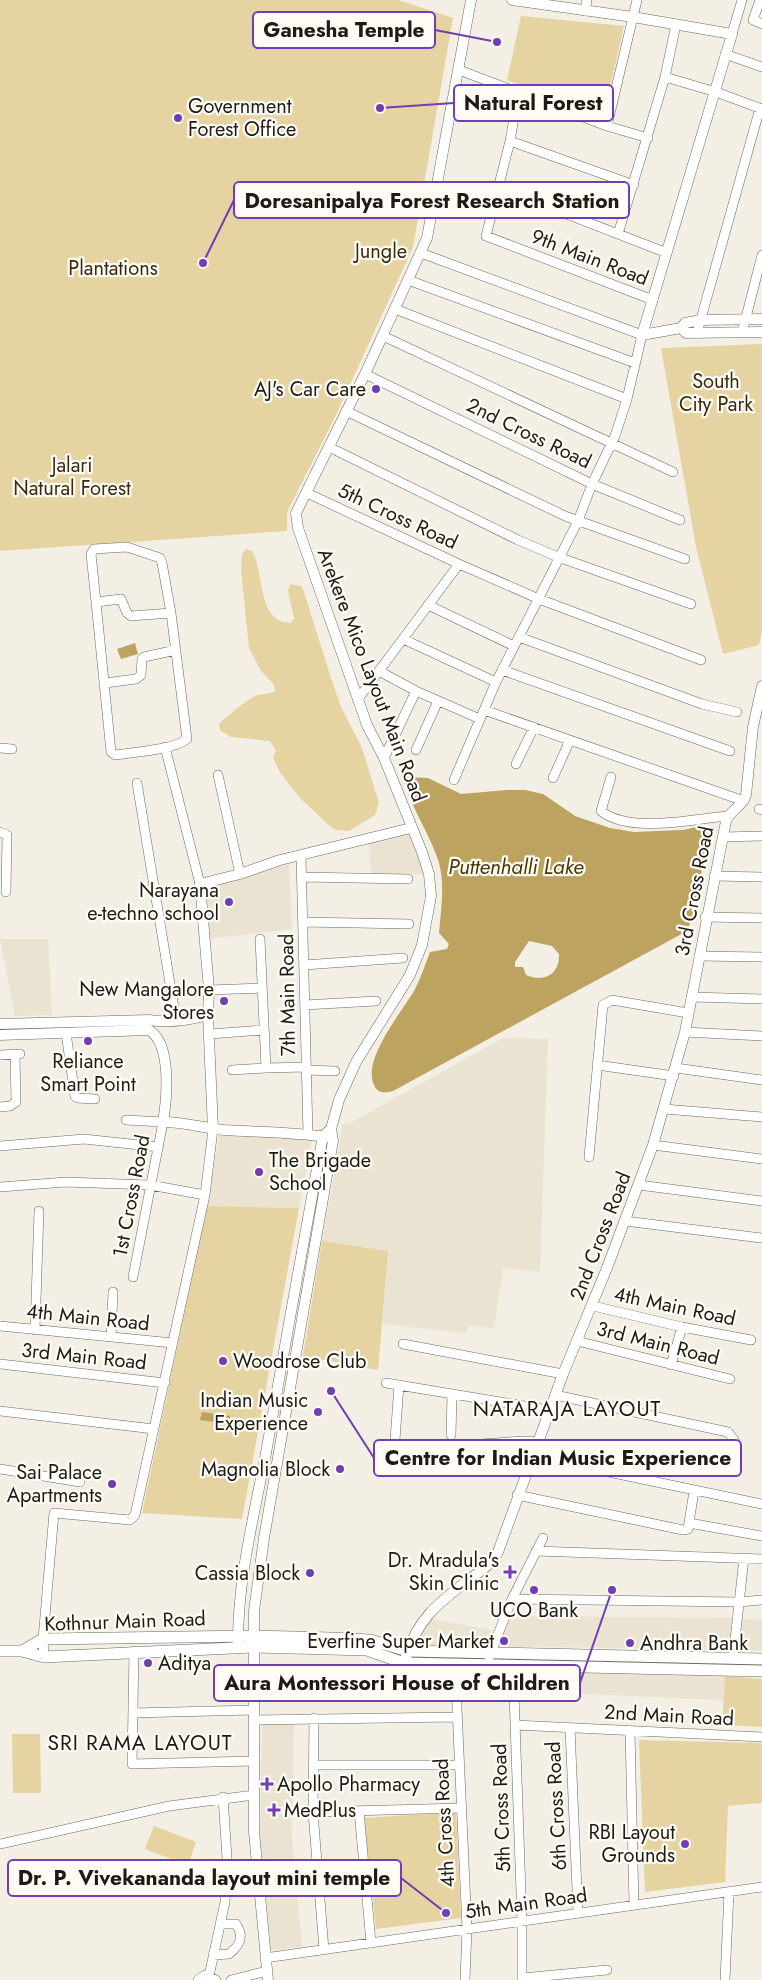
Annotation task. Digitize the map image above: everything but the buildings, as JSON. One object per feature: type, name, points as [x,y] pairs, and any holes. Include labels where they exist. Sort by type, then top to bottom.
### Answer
[{"type":"main road","name":"Kothnur Main Road","points":[[22,1651],[43,1640],[238,1642]]},
{"type":"main road","name":"Kothnur Main Road","points":[[22,1651],[44,1657],[254,1641],[370,1641],[406,1657],[455,1664],[489,1659],[513,1665],[762,1670]]},
{"type":"main road","points":[[0,1651],[22,1651]]},
{"type":"main road","name":"Kothnur Main Road","points":[[406,1657],[489,1659],[762,1659]]},
{"type":"street","name":"Arekere Mico Layout Main Road","points":[[329,1134],[339,1100],[356,1062],[410,975],[422,945],[431,896],[429,874],[384,758],[367,725],[298,528],[296,513],[365,374],[421,253],[431,221],[472,0]]},
{"type":"street","points":[[512,0],[633,17],[732,34]]},
{"type":"street","points":[[585,11],[588,0]]},
{"type":"street","points":[[608,126],[637,0]]},
{"type":"street","points":[[454,780],[496,682],[578,521],[592,484],[611,444],[627,399],[642,335],[742,0]]},
{"type":"street","points":[[760,0],[753,20],[762,24]]},
{"type":"street","points":[[618,234],[665,77],[676,24]]},
{"type":"street","points":[[725,54],[762,67]]},
{"type":"street","points":[[459,70],[518,94],[648,138]]},
{"type":"street","points":[[665,77],[761,108],[697,333]]},
{"type":"street","points":[[518,94],[499,188],[667,253]]},
{"type":"street","points":[[510,140],[634,185]]},
{"type":"street","name":"9th Main Road","points":[[499,188],[486,236],[653,300]]},
{"type":"street","points":[[421,253],[642,335],[681,328],[685,323],[701,320],[762,319]]},
{"type":"street","points":[[742,332],[762,257]]},
{"type":"street","points":[[408,280],[635,363]]},
{"type":"street","points":[[395,309],[627,399]]},
{"type":"street","points":[[681,328],[686,333],[762,332]]},
{"type":"street","points":[[382,336],[673,472]]},
{"type":"street","name":"2nd Cross Road","points":[[365,374],[592,484],[680,520]]},
{"type":"street","points":[[346,410],[578,521],[685,559]]},
{"type":"street","points":[[328,447],[558,557],[691,604]]},
{"type":"street","name":"5th Cross Road","points":[[307,493],[459,564],[358,699]]},
{"type":"street","points":[[124,546],[160,558],[171,613],[187,739],[183,743],[164,747],[112,754],[92,551],[124,546]]},
{"type":"street","points":[[459,564],[539,599],[701,660]]},
{"type":"street","points":[[96,602],[121,599],[127,613],[131,616],[171,613]]},
{"type":"street","points":[[428,605],[514,646]]},
{"type":"street","points":[[519,637],[702,704],[737,712]]},
{"type":"street","points":[[404,638],[496,682]]},
{"type":"street","points":[[105,683],[136,679],[141,675],[142,659],[144,657],[176,650]]},
{"type":"street","points":[[502,670],[730,751]]},
{"type":"street","points":[[380,671],[438,701],[482,715],[534,728],[744,802],[748,789],[762,686]]},
{"type":"street","points":[[384,758],[416,691]]},
{"type":"street","points":[[416,750],[438,701]]},
{"type":"street","points":[[516,764],[534,728]]},
{"type":"street","points":[[554,778],[570,740]]},
{"type":"street","points":[[44,1657],[43,1640],[54,1513],[134,1519],[205,1195],[213,1128],[208,1015],[210,990],[200,884],[164,747]]},
{"type":"street","points":[[0,748],[12,749]]},
{"type":"street","points":[[218,775],[240,874]]},
{"type":"street","points":[[611,777],[601,811],[621,821],[647,824],[727,816]]},
{"type":"street","points":[[138,783],[176,1020]]},
{"type":"street","name":"3rd Cross Road","points":[[664,1109],[685,1032],[705,917],[727,816],[744,802]]},
{"type":"street","points":[[200,884],[240,874],[280,860],[411,828]]},
{"type":"street","points":[[0,832],[7,835],[6,892]]},
{"type":"street","points":[[723,837],[762,836]]},
{"type":"street","name":"7th Main Road","points":[[301,856],[308,1134]]},
{"type":"street","points":[[714,876],[762,877]]},
{"type":"street","points":[[302,878],[408,879]]},
{"type":"street","points":[[705,917],[762,918]]},
{"type":"street","points":[[303,922],[409,924]]},
{"type":"street","points":[[260,939],[266,1068]]},
{"type":"street","points":[[699,956],[762,957]]},
{"type":"street","points":[[304,965],[403,958]]},
{"type":"street","points":[[210,990],[262,988]]},
{"type":"street","points":[[691,997],[762,998]]},
{"type":"street","points":[[589,1157],[603,1005],[612,1000],[688,1013]]},
{"type":"street","points":[[305,1004],[376,1001]]},
{"type":"street","points":[[0,1035],[66,1033],[195,1019],[208,1015]]},
{"type":"street","points":[[0,1024],[152,1024]]},
{"type":"street","points":[[152,1024],[165,1050],[165,1110],[163,1122]]},
{"type":"street","points":[[210,1034],[264,1030]]},
{"type":"street","points":[[685,1032],[762,1036]]},
{"type":"street","points":[[66,1033],[74,1096],[95,1099]]},
{"type":"street","points":[[0,1107],[10,1106],[16,1102],[15,1054]]},
{"type":"street","points":[[0,1055],[20,1054],[22,1077]]},
{"type":"street","points":[[597,1065],[762,1080]]},
{"type":"street","points":[[232,1070],[266,1068],[335,1071]]},
{"type":"street","points":[[664,1109],[762,1117]]},
{"type":"street","name":"2nd Cross Road","points":[[406,1657],[423,1620],[436,1605],[494,1559],[549,1410],[639,1185],[664,1109]]},
{"type":"street","points":[[126,1120],[178,1122],[213,1128],[329,1134]]},
{"type":"street","name":"1st Cross Road","points":[[133,1276],[163,1122]]},
{"type":"street","points":[[231,1980],[267,1975],[256,1870],[254,1611],[329,1134]]},
{"type":"street","points":[[238,1642],[239,1609],[251,1535],[329,1134]]},
{"type":"street","points":[[0,1146],[84,1139],[158,1147]]},
{"type":"street","points":[[653,1144],[761,1159]]},
{"type":"street","points":[[0,1187],[66,1182],[150,1185],[205,1195]]},
{"type":"street","points":[[639,1185],[762,1201]]},
{"type":"street","points":[[35,1330],[39,1211]]},
{"type":"street","points":[[625,1221],[760,1238]]},
{"type":"street","points":[[111,1337],[113,1292]]},
{"type":"street","name":"4th Main Road","points":[[592,1306],[682,1327],[751,1340]]},
{"type":"street","name":"4th Main Road","points":[[0,1326],[173,1343]]},
{"type":"street","points":[[671,1365],[682,1327]]},
{"type":"street","name":"3rd Main Road","points":[[578,1341],[730,1379]]},
{"type":"street","points":[[403,1344],[563,1374]]},
{"type":"street","name":"3rd Main Road","points":[[0,1364],[165,1383]]},
{"type":"street","points":[[386,1383],[549,1410]]},
{"type":"street","points":[[399,1385],[395,1445],[538,1442]]},
{"type":"street","points":[[451,1435],[452,1394]]},
{"type":"street","points":[[555,1395],[728,1432],[735,1441],[731,1468]]},
{"type":"street","points":[[0,1411],[154,1429]]},
{"type":"street","points":[[532,1456],[762,1504]]},
{"type":"street","points":[[0,1469],[80,1482]]},
{"type":"street","points":[[688,1527],[694,1491]]},
{"type":"street","points":[[518,1495],[688,1527],[762,1536]]},
{"type":"street","points":[[489,1659],[512,1599],[543,1538]]},
{"type":"street","points":[[536,1551],[762,1559]]},
{"type":"street","points":[[733,1658],[744,1558]]},
{"type":"street","points":[[512,1599],[739,1602],[762,1600]]},
{"type":"street","points":[[134,1651],[132,1764],[254,1761]]},
{"type":"street","name":"4th Cross Road","points":[[455,1664],[458,1764],[467,1929],[465,1980]]},
{"type":"street","name":"5th Cross Road","points":[[513,1665],[522,1921],[522,1979]]},
{"type":"street","points":[[133,1713],[314,1718],[456,1717]]},
{"type":"street","points":[[314,1718],[313,1812],[324,1950]]},
{"type":"street","name":"2nd Main Road","points":[[515,1725],[762,1737]]},
{"type":"street","name":"6th Cross Road","points":[[570,1728],[578,1913]]},
{"type":"street","points":[[630,1731],[634,1905]]},
{"type":"street","points":[[314,1765],[458,1764]]},
{"type":"street","points":[[0,1844],[169,1806],[223,1797],[254,1795]]},
{"type":"street","points":[[198,1980],[213,1978],[213,1955],[225,1902],[227,1858],[223,1797]]},
{"type":"street","points":[[313,1812],[461,1808]]},
{"type":"street","points":[[359,1811],[371,1943]]},
{"type":"street","name":"5th Main Road","points":[[265,1958],[762,1887]]},
{"type":"street","points":[[725,1980],[729,1892]]},
{"type":"street","points":[[213,1955],[229,1954],[240,1942],[241,1931],[236,1924],[220,1924]]},
{"type":"street","points":[[522,1979],[607,1970]]},
{"type":"shaded area","points":[[410,833],[424,874],[372,875],[368,843]]},
{"type":"shaded area","points":[[289,864],[292,929],[207,939],[204,893],[209,887]]},
{"type":"shaded area","points":[[0,939],[48,939],[52,1015],[15,1016]]},
{"type":"shaded area","points":[[503,1038],[548,1039],[540,1272],[503,1268],[494,1329],[469,1325],[466,1333],[382,1324],[388,1251],[322,1241],[342,1124],[350,1123]]},
{"type":"shaded area","name":"The Brigade School","points":[[219,1136],[312,1138],[299,1208],[207,1206]]},
{"type":"shaded area","points":[[510,1616],[733,1618],[731,1650],[495,1646]]},
{"type":"shaded area","points":[[430,1619],[491,1630],[483,1646],[419,1645],[422,1627]]},
{"type":"shaded area","points":[[741,1619],[762,1620],[762,1651],[738,1650]]},
{"type":"shaded area","points":[[517,1668],[725,1676],[723,1700],[518,1691]]},
{"type":"shaded area","points":[[262,1723],[294,1723],[292,1840],[302,1947],[271,1950],[260,1840]]},
{"type":"green space","points":[[0,0],[398,0],[453,18],[413,247],[337,413],[287,512],[287,531],[0,551]]},
{"type":"green space","points":[[521,16],[624,26],[603,117],[507,80]]},
{"type":"green space","name":"South City Park","points":[[762,344],[762,630],[759,645],[723,654],[696,547],[661,348]]},
{"type":"green space","points":[[246,549],[252,551],[256,560],[267,605],[272,614],[280,620],[291,623],[294,618],[288,591],[290,584],[301,586],[341,707],[362,748],[379,803],[375,815],[349,831],[336,830],[331,827],[300,798],[279,771],[273,757],[276,751],[270,741],[231,737],[220,730],[219,724],[252,697],[275,691],[274,685],[261,671],[249,648],[241,569],[242,554]]},
{"type":"green space","name":"Woodrose Club","points":[[207,1206],[299,1208],[242,1519],[142,1513]]},
{"type":"green space","points":[[322,1241],[388,1251],[378,1370],[303,1356]]},
{"type":"green space","points":[[725,1676],[762,1679],[762,1727],[722,1725]]},
{"type":"green space","points":[[12,1734],[40,1734],[41,1793],[13,1793]]},
{"type":"green space","name":"RBI Layout Grounds","points":[[639,1740],[762,1743],[762,1803],[728,1806],[725,1882],[645,1892]]},
{"type":"green space","points":[[456,1812],[461,1918],[376,1929],[364,1818]]},
{"type":"green space","points":[[154,1826],[196,1842],[188,1865],[145,1849]]},
{"type":"water","points":[[135,643],[138,654],[121,659],[117,649]]},
{"type":"water","name":"Puttenhalli Lake","points":[[403,777],[428,778],[461,794],[525,790],[543,794],[575,816],[610,828],[634,832],[683,830],[701,826],[707,828],[697,896],[687,931],[393,1091],[380,1091],[374,1085],[372,1075],[373,1063],[378,1050],[392,1024],[414,991],[430,952],[447,949],[449,944],[439,933],[442,889],[439,863],[431,841],[406,788]],"holes":[[[529,941],[552,946],[559,954],[559,961],[554,972],[550,975],[539,978],[533,977],[526,975],[523,967],[515,967],[515,962]]]},
{"type":"water","name":"Woodrose Club","points":[[202,1412],[230,1416],[229,1424],[200,1420]]},
{"type":"place","name":"Ganesha Temple","points":[[497,42]]},
{"type":"place","name":"Natural Forest","points":[[380,108]]},
{"type":"place","name":"Government Forest Office","points":[[178,118]]},
{"type":"place","name":"Doresanipalya Forest Research Station","points":[[203,263]]},
{"type":"place","name":"AJ's Car Care","points":[[376,389]]},
{"type":"place","name":"Narayana e-techno school","points":[[229,902]]},
{"type":"place","name":"New Mangalore Stores","points":[[224,1001]]},
{"type":"place","name":"Reliance Smart Point","points":[[88,1041]]},
{"type":"place","name":"The Brigade School","points":[[259,1172]]},
{"type":"place","name":"Woodrose Club","points":[[223,1361]]},
{"type":"place","name":"Centre for Indian Music Experience","points":[[331,1391]]},
{"type":"place","name":"Indian Music Experience","points":[[318,1412]]},
{"type":"place","name":"Magnolia Block","points":[[340,1469]]},
{"type":"place","name":"Sai Palace Apartments","points":[[112,1484]]},
{"type":"place","name":"Dr. Mradula's Skin Clinic","points":[[510,1572]]},
{"type":"place","name":"Cassia Block","points":[[310,1573]]},
{"type":"place","name":"UCO Bank","points":[[534,1590]]},
{"type":"place","name":"Aura Montessori House of Children","points":[[612,1590]]},
{"type":"place","name":"Everfine Super Market","points":[[504,1641]]},
{"type":"place","name":"Andhra Bank","points":[[630,1643]]},
{"type":"place","name":"Aditya","points":[[148,1663]]},
{"type":"place","name":"Apollo Pharmacy","points":[[267,1784]]},
{"type":"place","name":"MedPlus","points":[[274,1810]]},
{"type":"place","name":"RBI Layout Grounds","points":[[685,1844]]},
{"type":"place","name":"Dr. P. Vivekananda layout mini temple","points":[[446,1913]]},
{"type":"district","name":"NATARAJA LAYOUT","points":[[567,1409]]},
{"type":"district","name":"SRI RAMA LAYOUT","points":[[140,1743]]},
{"type":"park label","name":"Jungle","points":[[381,251]]},
{"type":"park label","name":"Plantations","points":[[113,268]]},
{"type":"park label","name":"Jalari Natural Forest","points":[[72,476]]}]
